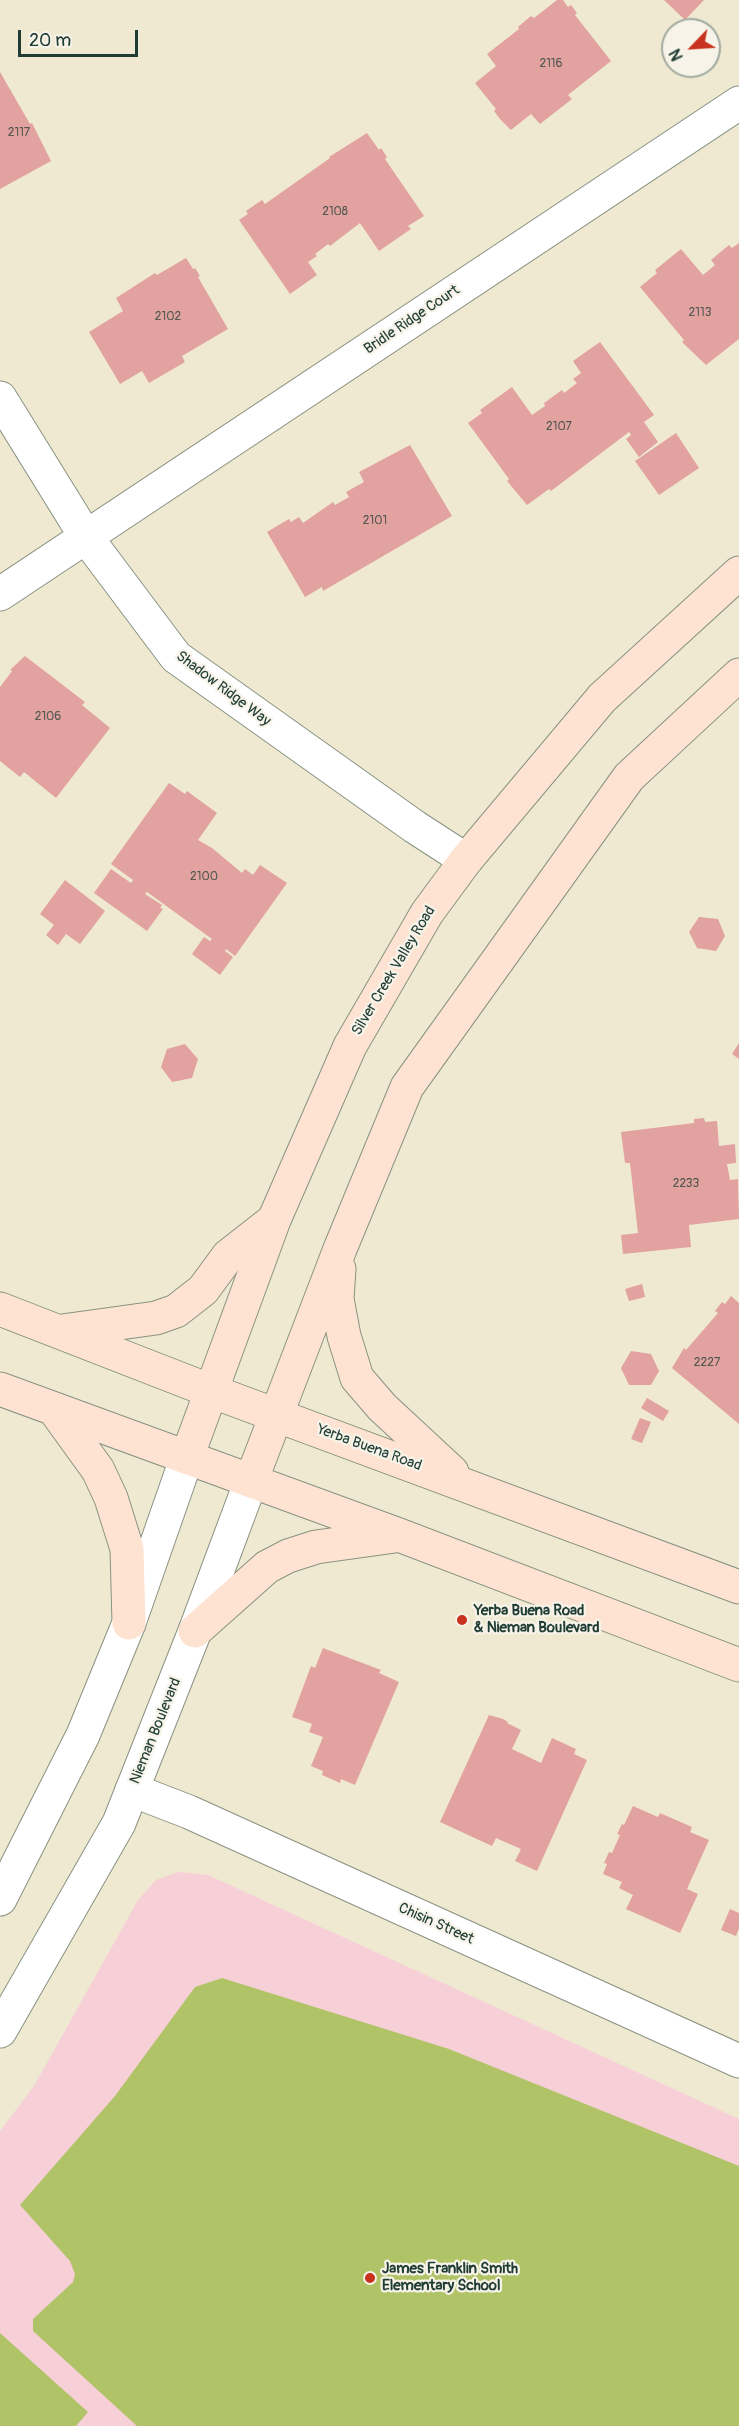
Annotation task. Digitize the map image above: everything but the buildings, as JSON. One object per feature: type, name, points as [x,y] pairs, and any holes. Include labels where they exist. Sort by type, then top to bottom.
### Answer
[{"type":"main road","name":"Silver Creek Valley Road","points":[[188,1457],[274,1220],[350,1046],[427,913],[466,860],[602,698],[739,573]]},
{"type":"main road","points":[[276,1414],[406,1087],[629,777],[739,675]]},
{"type":"main road","points":[[60,1332],[156,1318],[176,1311],[203,1290],[228,1256],[274,1220]]},
{"type":"main road","points":[[340,1249],[337,1299],[344,1336],[357,1378],[382,1407],[464,1483]]},
{"type":"main road","name":"Yerba Buena Road","points":[[0,1309],[211,1391],[739,1587]]},
{"type":"main road","points":[[0,1389],[399,1535],[739,1665]]},
{"type":"main road","points":[[54,1409],[98,1470],[111,1498],[127,1549],[129,1623]]},
{"type":"main road","name":"Nieman Boulevard","points":[[251,1481],[276,1414]]},
{"type":"main road","points":[[195,1631],[267,1567],[288,1556],[316,1547],[399,1535]]},
{"type":"street","name":"Bridle Ridge Court","points":[[0,594],[739,103]]},
{"type":"street","name":"Shadow Ridge Way","points":[[0,398],[86,537],[176,657],[415,827],[466,860]]},
{"type":"street","points":[[0,1899],[83,1735],[129,1623],[188,1457]]},
{"type":"street","name":"Nieman Boulevard","points":[[0,2031],[119,1822],[195,1631],[251,1481]]},
{"type":"street","name":"Chisin Street","points":[[132,1790],[189,1812],[739,2061]]},
{"type":"shaded area","name":"James Franklin Smith Elementary School","points":[[178,1872],[208,1875],[739,2119],[739,2426],[0,2426],[0,2131],[34,2086],[138,1900],[156,1880]]},
{"type":"green space","name":"James Franklin Smith Elementary School","points":[[222,1978],[449,2049],[739,2166],[739,2426],[137,2426],[33,2331],[33,2319],[73,2282],[75,2274],[70,2261],[20,2205],[115,2096],[195,1987]]},
{"type":"green space","points":[[0,2333],[88,2412],[76,2426],[0,2426]]},
{"type":"place","name":"Yerba Buena Road & Nieman Boulevard","points":[[462,1620]]},
{"type":"place","name":"James Franklin Smith Elementary School","points":[[370,2278]]}]
